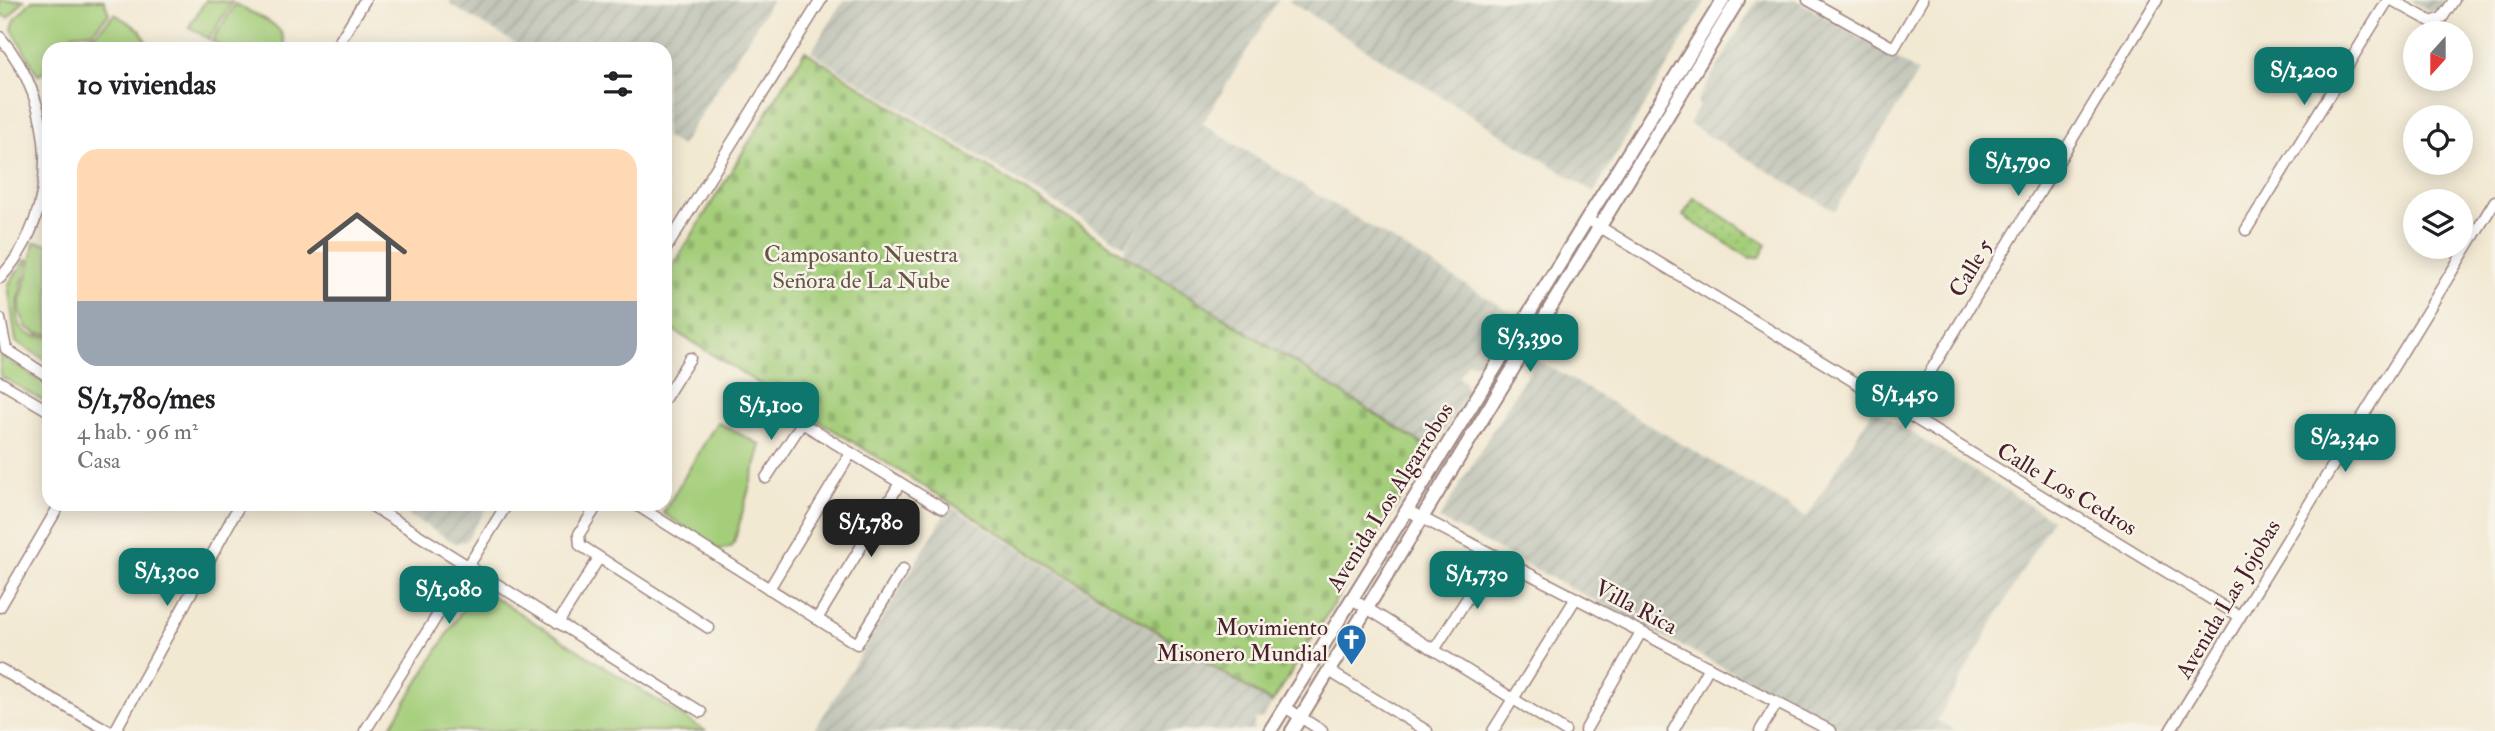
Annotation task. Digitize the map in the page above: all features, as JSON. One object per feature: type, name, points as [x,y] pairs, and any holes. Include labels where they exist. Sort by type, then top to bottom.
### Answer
[{"type":"street","points":[[339,42],[365,0]]},
{"type":"street","points":[[672,239],[821,0]]},
{"type":"street","name":"Avenida Los Algarrobos","points":[[1270,731],[1723,0]]},
{"type":"street","name":"Avenida Los Algarrobos","points":[[1292,731],[1738,0]]},
{"type":"street","points":[[1808,0],[1894,48],[1922,0]]},
{"type":"street","name":"Calle 5","points":[[1905,413],[2157,0]]},
{"type":"street","points":[[2246,230],[2390,0],[2426,21],[2439,20],[2454,0]]},
{"type":"street","points":[[0,37],[23,69],[42,117]]},
{"type":"street","points":[[0,278],[15,259],[33,226],[42,184]]},
{"type":"street","name":"Avenida Las Jojobas","points":[[2170,731],[2495,201]]},
{"type":"street","name":"Calle Los Cedros","points":[[1587,219],[2239,616]]},
{"type":"street","points":[[0,319],[6,349],[42,372]]},
{"type":"street","points":[[672,387],[690,358]]},
{"type":"street","points":[[0,382],[42,407]]},
{"type":"street","points":[[766,478],[802,423],[943,509]]},
{"type":"street","points":[[769,589],[851,453]]},
{"type":"street","points":[[817,619],[900,483]]},
{"type":"street","name":"Villa Rica","points":[[1407,510],[1831,731]]},
{"type":"street","points":[[0,607],[56,511]]},
{"type":"street","points":[[116,731],[236,511]]},
{"type":"street","points":[[380,511],[701,712]]},
{"type":"street","points":[[365,731],[503,511]]},
{"type":"street","points":[[594,511],[577,540],[599,558],[709,628]]},
{"type":"street","points":[[646,511],[856,644],[903,569]]},
{"type":"street","points":[[1434,650],[1495,555]]},
{"type":"street","points":[[558,623],[599,558]]},
{"type":"street","points":[[1493,731],[1576,598]]},
{"type":"street","points":[[1352,599],[1565,731]]},
{"type":"street","points":[[1585,731],[1641,632]]},
{"type":"street","points":[[1673,731],[1709,667]]},
{"type":"street","points":[[0,669],[109,731]]},
{"type":"street","points":[[1329,671],[1427,731]]},
{"type":"street","points":[[1760,731],[1777,703]]},
{"type":"street","points":[[1285,707],[1322,731]]},
{"type":"shaded area","points":[[450,0],[772,0],[681,146],[672,141],[672,42],[513,42],[451,5]]},
{"type":"shaded area","points":[[844,0],[1278,0],[1202,124],[1515,315],[1485,364],[1468,362],[1458,377],[1464,381],[1467,393],[1432,450],[1123,254],[1155,200],[1126,247],[811,52]]},
{"type":"shaded area","points":[[1287,0],[1706,0],[1594,192]]},
{"type":"shaded area","points":[[1757,0],[1797,0],[1918,72],[1835,211],[1689,124],[1699,106],[1697,101]]},
{"type":"shaded area","points":[[2410,0],[2445,0],[2439,9],[2430,12]]},
{"type":"shaded area","points":[[1536,359],[1807,517],[1873,409],[2052,519],[1937,721],[1956,731],[1845,731],[1439,519]]},
{"type":"shaded area","points":[[950,506],[1272,704],[1263,718],[1255,719],[1253,731],[814,731]]},
{"type":"shaded area","points":[[402,511],[485,511],[466,541],[455,543]]},
{"type":"green space","points":[[0,0],[24,0],[8,18],[0,14]]},
{"type":"green space","points":[[32,0],[104,0],[109,14],[92,32],[73,34],[63,42],[42,42],[42,74],[38,75],[12,29],[15,19]]},
{"type":"green space","points":[[206,0],[232,2],[209,39],[189,27]]},
{"type":"green space","points":[[235,4],[268,20],[281,32],[284,42],[214,42]]},
{"type":"green space","points":[[115,14],[140,30],[146,42],[71,42],[95,34]]},
{"type":"green space","name":"Camposanto Nuestra Señora de La Nube","points":[[805,51],[1432,450],[1353,573],[1345,573],[1341,579],[1344,587],[1272,703],[672,329],[672,268]]},
{"type":"green space","points":[[1694,198],[1767,245],[1760,257],[1750,258],[1683,216]]},
{"type":"green space","points":[[34,242],[42,243],[42,334],[27,328],[20,312],[20,300]]},
{"type":"green space","points":[[26,259],[29,260],[19,297],[19,322],[24,331],[34,336],[42,336],[42,358],[16,342],[8,285]]},
{"type":"green space","points":[[0,355],[42,382],[42,400],[0,376]]},
{"type":"green space","points":[[717,422],[761,445],[731,547],[719,550],[663,513],[672,511],[672,498]]},
{"type":"green space","points":[[477,586],[704,730],[706,731],[388,731]]},
{"type":"place","name":"Movimiento Misonero Mundial","points":[[1351,667]]}]
